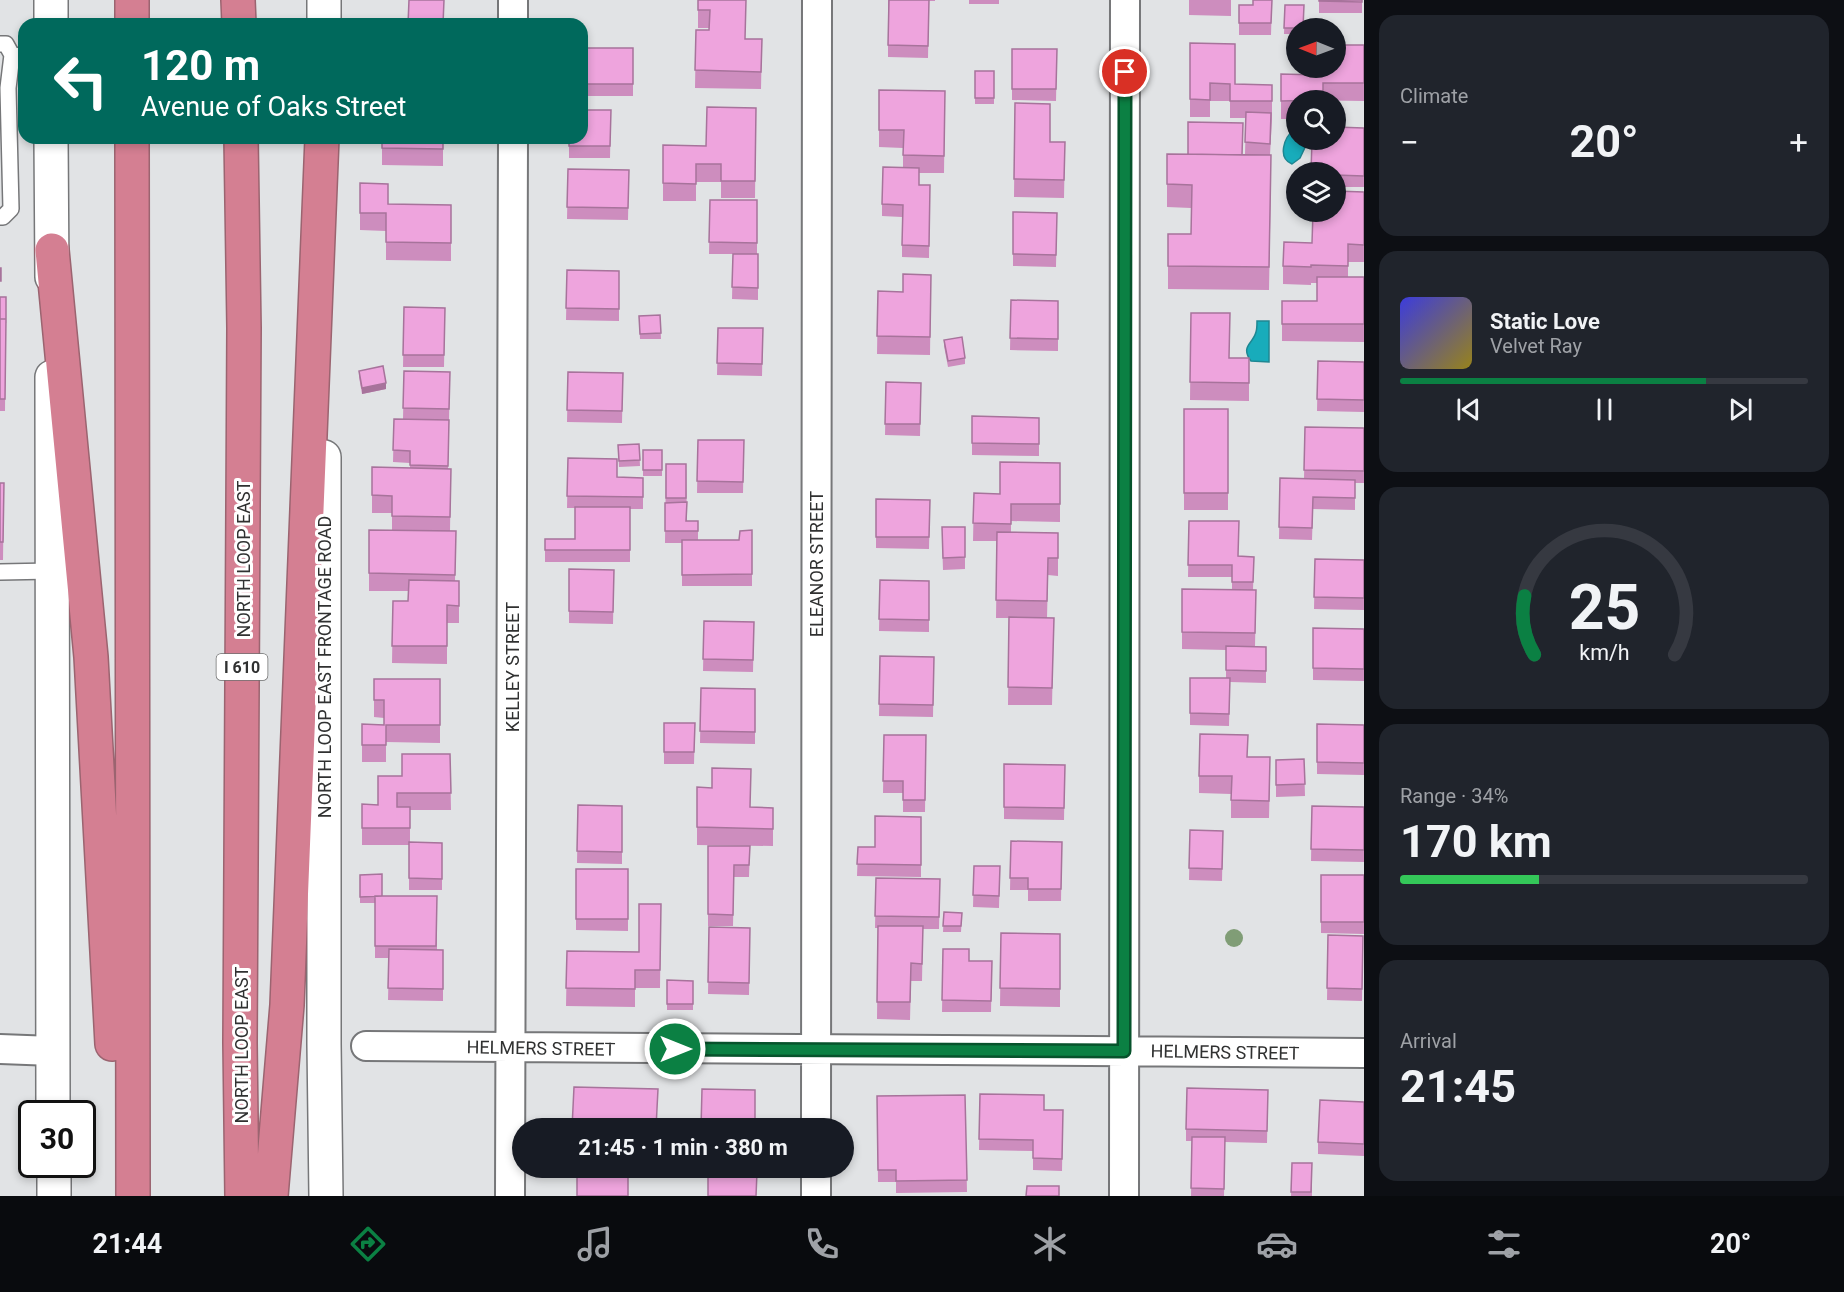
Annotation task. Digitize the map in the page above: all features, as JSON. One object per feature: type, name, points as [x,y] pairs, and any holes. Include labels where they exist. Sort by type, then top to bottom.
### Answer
[{"type":"highway","points":[[132,0],[132,18]]},
{"type":"highway","points":[[238,0],[238,18]]},
{"type":"highway","points":[[132,144],[133,1196]]},
{"type":"highway","name":"NORTH LOOP EAST","points":[[241,144],[244,328],[240,1043],[242,1196]]},
{"type":"highway","points":[[271,1196],[287,1005],[323,144]]},
{"type":"highway","points":[[51,250],[91,657],[120,1196]]},
{"type":"main road","points":[[51,0],[51,18]]},
{"type":"main road","points":[[324,0],[324,18]]},
{"type":"main road","points":[[51,144],[53,1100]]},
{"type":"main road","name":"NORTH LOOP EAST FRONTAGE ROAD","points":[[323,144],[326,1196]]},
{"type":"main road","points":[[54,1178],[54,1196]]},
{"type":"street","points":[[513,0],[513,18]]},
{"type":"street","name":"ELEANOR STREET","points":[[816,1118],[817,0]]},
{"type":"street","points":[[1124,1196],[1125,0]]},
{"type":"street","name":"KELLEY STREET","points":[[510,1196],[513,144]]},
{"type":"street","name":"HELMERS STREET","points":[[366,1046],[1364,1053]]},
{"type":"street","points":[[0,1049],[53,1051]]},
{"type":"street","points":[[816,1178],[816,1196]]},
{"type":"lane","points":[[0,44],[6,44],[18,56],[8,88],[11,209],[0,217]]},
{"type":"lane","points":[[0,572],[52,571]]},
{"type":"water","points":[[1286,140],[1286,150],[1304,150],[1300,158],[1295,162],[1289,162],[1285,157],[1283,152]]},
{"type":"water","points":[[1257,321],[1269,321],[1269,362],[1251,361],[1248,356],[1247,348],[1256,332]]},
{"type":"building","points":[[409,0],[444,0],[443,18],[408,18]]},
{"type":"building","points":[[698,0],[746,0],[745,39],[762,39],[761,72],[695,70],[696,30],[709,30],[710,10],[698,10]]},
{"type":"building","points":[[889,0],[929,0],[928,46],[888,45]]},
{"type":"building","points":[[1253,0],[1272,0],[1271,23],[1239,23],[1239,5],[1253,5]]},
{"type":"building","points":[[1362,0],[1362,2],[1319,1]]},
{"type":"building","points":[[1285,5],[1304,5],[1303,18],[1286,18],[1286,28],[1284,28]]},
{"type":"building","points":[[1190,43],[1235,44],[1235,84],[1272,85],[1272,101],[1230,101],[1230,84],[1210,83],[1210,100],[1190,99]]},
{"type":"building","points":[[1346,45],[1364,45],[1364,83],[1323,83],[1323,90],[1286,90],[1286,101],[1281,101],[1281,74],[1286,74],[1286,78],[1346,78]]},
{"type":"building","points":[[588,48],[633,48],[633,84],[588,84]]},
{"type":"building","points":[[1012,49],[1057,49],[1056,89],[1012,89]]},
{"type":"building","points":[[975,71],[994,71],[994,98],[975,98]]},
{"type":"building","points":[[879,90],[945,91],[944,156],[903,155],[904,130],[879,130]]},
{"type":"building","points":[[1015,103],[1050,104],[1050,142],[1065,142],[1064,180],[1014,179]]},
{"type":"building","points":[[707,107],[756,108],[755,181],[721,181],[721,164],[696,164],[696,184],[663,183],[663,145],[706,146]]},
{"type":"building","points":[[588,110],[611,110],[610,146],[569,146],[569,144],[588,144]]},
{"type":"building","points":[[1246,112],[1271,113],[1270,144],[1245,142]]},
{"type":"building","points":[[1188,122],[1243,123],[1242,155],[1188,154]]},
{"type":"building","points":[[1346,127],[1364,128],[1364,176],[1346,175],[1346,162],[1311,162],[1312,150],[1346,150]]},
{"type":"building","points":[[382,144],[443,144],[443,149],[382,148]]},
{"type":"building","points":[[1167,154],[1271,155],[1269,267],[1168,266],[1168,234],[1191,234],[1192,185],[1167,184]]},
{"type":"building","points":[[883,167],[919,168],[919,185],[930,185],[929,246],[902,245],[903,205],[882,204]]},
{"type":"building","points":[[568,169],[629,170],[628,208],[567,207]]},
{"type":"building","points":[[360,183],[388,184],[388,204],[451,205],[451,243],[386,242],[386,213],[360,213]]},
{"type":"building","points":[[1346,191],[1364,192],[1364,245],[1348,244],[1348,266],[1283,266],[1284,242],[1312,243],[1313,222],[1346,222]]},
{"type":"building","points":[[710,200],[757,200],[757,243],[709,242]]},
{"type":"building","points":[[1013,212],[1057,213],[1056,255],[1013,254]]},
{"type":"building","points":[[733,254],[758,254],[758,288],[732,287]]},
{"type":"building","points":[[567,270],[619,271],[619,309],[566,308]]},
{"type":"building","points":[[903,274],[931,275],[930,337],[877,336],[878,291],[903,292]]},
{"type":"building","points":[[1317,277],[1364,277],[1364,324],[1282,324],[1282,301],[1317,301]]},
{"type":"building","points":[[0,297],[6,297],[6,319],[0,319]]},
{"type":"building","points":[[1011,300],[1058,301],[1058,339],[1010,338]]},
{"type":"building","points":[[404,307],[445,308],[444,355],[403,355]]},
{"type":"building","points":[[1191,313],[1230,313],[1229,358],[1249,358],[1249,383],[1190,382]]},
{"type":"building","points":[[660,315],[661,333],[640,334],[639,316]]},
{"type":"building","points":[[0,319],[6,319],[5,399],[0,399]]},
{"type":"building","points":[[718,328],[763,328],[762,364],[717,363]]},
{"type":"building","points":[[962,337],[965,358],[948,361],[944,340]]},
{"type":"building","points":[[1318,361],[1364,362],[1364,400],[1317,399]]},
{"type":"building","points":[[383,366],[386,383],[362,388],[359,371]]},
{"type":"building","points":[[404,371],[450,372],[449,409],[403,408]]},
{"type":"building","points":[[568,372],[623,373],[622,411],[567,410]]},
{"type":"building","points":[[886,382],[921,383],[920,424],[885,424]]},
{"type":"building","points":[[1184,409],[1228,409],[1228,493],[1184,493]]},
{"type":"building","points":[[972,416],[1039,418],[1039,444],[972,443]]},
{"type":"building","points":[[394,419],[449,420],[448,466],[410,465],[410,451],[393,450]]},
{"type":"building","points":[[1305,427],[1364,428],[1364,471],[1304,470]]},
{"type":"building","points":[[698,440],[744,440],[743,482],[697,481]]},
{"type":"building","points":[[639,444],[640,460],[619,461],[618,445]]},
{"type":"building","points":[[643,450],[662,450],[662,470],[643,470]]},
{"type":"building","points":[[568,458],[617,459],[617,477],[643,478],[643,497],[567,496]]},
{"type":"building","points":[[1000,462],[1060,463],[1060,504],[1011,504],[1011,524],[973,523],[974,493],[1000,494]]},
{"type":"building","points":[[666,464],[686,464],[686,498],[666,498]]},
{"type":"building","points":[[372,467],[451,469],[450,517],[392,516],[392,496],[372,495]]},
{"type":"building","points":[[1280,478],[1355,480],[1355,498],[1313,497],[1312,528],[1279,527]]},
{"type":"building","points":[[0,483],[4,483],[3,542],[0,542]]},
{"type":"building","points":[[876,499],[930,500],[929,537],[876,537]]},
{"type":"building","points":[[687,502],[686,521],[698,521],[698,531],[665,531],[665,503]]},
{"type":"building","points":[[575,507],[630,507],[630,550],[545,550],[545,539],[575,539]]},
{"type":"building","points":[[1189,521],[1239,521],[1238,556],[1254,557],[1253,582],[1232,582],[1232,565],[1188,565]]},
{"type":"building","points":[[942,527],[965,527],[965,557],[943,558]]},
{"type":"building","points":[[369,530],[456,531],[455,575],[369,573]]},
{"type":"building","points":[[752,530],[752,574],[682,575],[682,540],[739,540],[740,531]]},
{"type":"building","points":[[997,532],[1058,533],[1058,558],[1048,558],[1047,601],[996,600]]},
{"type":"building","points":[[1315,559],[1364,560],[1364,598],[1314,597]]},
{"type":"building","points":[[569,569],[614,570],[613,612],[569,611]]},
{"type":"building","points":[[409,580],[459,581],[459,606],[447,605],[447,646],[392,646],[393,601],[408,601]]},
{"type":"building","points":[[880,580],[929,581],[929,620],[879,619]]},
{"type":"building","points":[[1182,589],[1256,590],[1255,633],[1182,632]]},
{"type":"building","points":[[1009,617],[1054,618],[1052,688],[1008,687]]},
{"type":"building","points":[[704,621],[754,622],[753,660],[703,659]]},
{"type":"building","points":[[1313,628],[1364,629],[1364,669],[1313,668]]},
{"type":"building","points":[[1226,646],[1266,647],[1266,671],[1226,670]]},
{"type":"building","points":[[880,656],[934,657],[933,705],[879,704]]},
{"type":"building","points":[[1190,678],[1230,678],[1229,714],[1190,713]]},
{"type":"building","points":[[374,679],[440,679],[440,725],[386,725],[386,745],[362,745],[362,724],[384,725],[384,700],[374,700]]},
{"type":"building","points":[[701,688],[755,689],[755,732],[700,731]]},
{"type":"building","points":[[664,723],[695,723],[694,752],[664,752]]},
{"type":"building","points":[[1317,724],[1364,725],[1364,763],[1317,762]]},
{"type":"building","points":[[1200,734],[1248,735],[1247,757],[1270,757],[1269,801],[1231,800],[1232,776],[1199,776]]},
{"type":"building","points":[[884,735],[926,735],[925,800],[903,800],[903,781],[883,781]]},
{"type":"building","points":[[402,754],[450,754],[451,793],[397,793],[397,807],[410,807],[410,828],[362,828],[362,804],[378,805],[378,776],[402,776]]},
{"type":"building","points":[[1304,759],[1305,784],[1276,785],[1276,760]]},
{"type":"building","points":[[1004,764],[1065,765],[1064,808],[1004,807]]},
{"type":"building","points":[[712,768],[751,769],[750,807],[773,808],[773,829],[697,827],[697,787],[712,788]]},
{"type":"building","points":[[578,805],[622,806],[622,852],[577,851]]},
{"type":"building","points":[[1312,806],[1364,807],[1364,850],[1311,849]]},
{"type":"building","points":[[875,816],[921,817],[921,865],[857,864],[858,847],[875,847]]},
{"type":"building","points":[[1190,830],[1223,831],[1222,869],[1189,868]]},
{"type":"building","points":[[1011,841],[1062,842],[1061,889],[1028,889],[1028,878],[1010,878]]},
{"type":"building","points":[[409,842],[442,843],[442,879],[409,878]]},
{"type":"building","points":[[708,846],[750,846],[749,865],[734,865],[733,915],[708,914]]},
{"type":"building","points":[[974,866],[1000,866],[999,896],[973,895]]},
{"type":"building","points":[[576,869],[628,869],[628,919],[576,919]]},
{"type":"building","points":[[382,874],[382,896],[360,897],[360,875]]},
{"type":"building","points":[[1321,875],[1364,875],[1364,922],[1321,922]]},
{"type":"building","points":[[876,878],[940,879],[939,917],[875,916]]},
{"type":"building","points":[[375,896],[437,896],[436,946],[375,946]]},
{"type":"building","points":[[639,904],[661,904],[660,970],[635,970],[635,989],[566,988],[567,951],[639,952]]},
{"type":"building","points":[[944,912],[962,913],[961,926],[943,926]]},
{"type":"building","points":[[878,926],[923,926],[922,964],[911,963],[910,1002],[877,1002]]},
{"type":"building","points":[[709,927],[750,928],[749,983],[708,982]]},
{"type":"building","points":[[1001,933],[1060,934],[1060,989],[1000,988]]},
{"type":"building","points":[[1328,935],[1363,936],[1362,989],[1327,988]]},
{"type":"building","points":[[389,949],[443,950],[443,989],[388,988]]},
{"type":"building","points":[[943,949],[969,949],[969,961],[992,961],[991,1001],[942,1000]]},
{"type":"building","points":[[667,980],[693,981],[693,1004],[667,1004]]},
{"type":"building","points":[[574,1087],[658,1089],[657,1118],[572,1118]]},
{"type":"building","points":[[1187,1088],[1268,1090],[1267,1131],[1186,1129]]},
{"type":"building","points":[[702,1089],[755,1090],[755,1118],[701,1118]]},
{"type":"building","points":[[980,1094],[1044,1095],[1044,1110],[1063,1110],[1062,1159],[1033,1158],[1033,1140],[979,1139]]},
{"type":"building","points":[[965,1095],[967,1180],[896,1181],[896,1170],[878,1170],[877,1096]]},
{"type":"building","points":[[1320,1100],[1364,1102],[1364,1144],[1318,1142]]},
{"type":"building","points":[[1192,1137],[1225,1137],[1224,1189],[1191,1188]]},
{"type":"building","points":[[1292,1163],[1312,1163],[1311,1192],[1291,1192]]},
{"type":"building","points":[[577,1178],[628,1178],[628,1196],[577,1196]]},
{"type":"building","points":[[708,1178],[757,1178],[756,1196],[708,1196]]},
{"type":"building","points":[[1027,1186],[1059,1186],[1059,1196],[1026,1196]]},
{"type":"route","points":[[675,1049],[1124,1051],[1125,72]]}]
